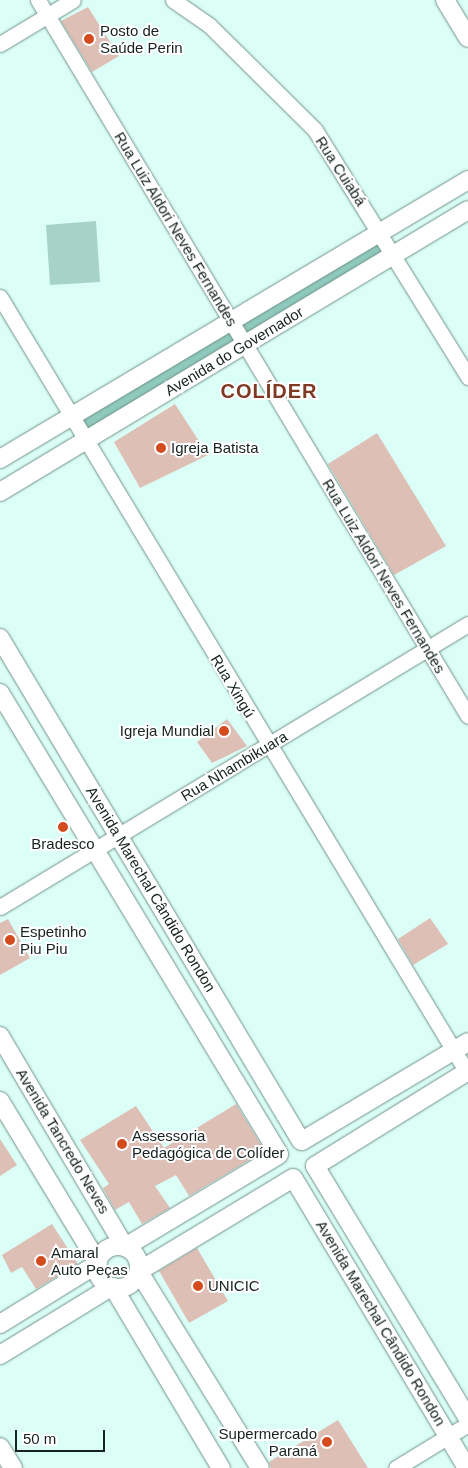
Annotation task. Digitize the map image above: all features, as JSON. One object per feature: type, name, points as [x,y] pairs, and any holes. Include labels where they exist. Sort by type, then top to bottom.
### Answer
[{"type":"street","name":"Rua Luiz Aldori Neves Fernandes","points":[[38,0],[468,716]]},
{"type":"street","points":[[0,44],[73,0]]},
{"type":"street","name":"Rua Cuiabá","points":[[173,0],[216,31],[315,130],[394,254],[468,377]]},
{"type":"street","points":[[445,0],[468,38]]},
{"type":"street","name":"Avenida do Governador","points":[[0,459],[468,180]]},
{"type":"street","name":"Avenida do Governador","points":[[0,492],[468,210]]},
{"type":"street","name":"Rua Xingú","points":[[0,297],[269,745],[461,1046],[467,1072]]},
{"type":"street","name":"Rua Nhambikuara","points":[[0,908],[468,624]]},
{"type":"street","name":"Avenida Marechal Cândido Rondon","points":[[0,638],[301,1141]]},
{"type":"street","name":"Avenida Marechal Cândido Rondon","points":[[0,693],[279,1155]]},
{"type":"street","name":"Avenida Tancredo Neves","points":[[0,1036],[125,1247]]},
{"type":"street","points":[[0,1324],[98,1264],[107,1249],[125,1247],[279,1155],[290,1142],[301,1141],[461,1046]]},
{"type":"street","points":[[0,1355],[112,1287],[132,1283],[139,1271],[294,1178],[304,1178],[315,1166],[467,1072]]},
{"type":"street","points":[[0,1100],[98,1264],[100,1278],[112,1287],[221,1468]]},
{"type":"street","points":[[301,1141],[312,1148],[315,1166]]},
{"type":"street","points":[[279,1155],[280,1167],[294,1178]]},
{"type":"street","name":"Avenida Marechal Cândido Rondon","points":[[315,1166],[468,1419]]},
{"type":"street","name":"Avenida Marechal Cândido Rondon","points":[[294,1178],[467,1468]]},
{"type":"street","points":[[125,1247],[135,1254],[139,1271],[260,1468]]},
{"type":"street","points":[[396,1468],[468,1424]]},
{"type":"street","points":[[0,1447],[13,1468]]},
{"type":"green space","points":[[96,221],[100,282],[50,285],[46,225]]},
{"type":"green space","points":[[381,232],[394,254],[247,343],[234,321]]},
{"type":"green space","points":[[231,322],[244,345],[87,440],[73,416]]},
{"type":"building","name":"Posto de Saúde Perin","points":[[88,7],[119,56],[92,72],[61,21]]},
{"type":"building","name":"Igreja Batista","points":[[175,404],[208,455],[140,488],[114,442]]},
{"type":"building","points":[[377,433],[446,546],[394,575],[328,464]]},
{"type":"building","name":"Igreja Mundial","points":[[227,719],[247,746],[212,763],[197,742]]},
{"type":"building","points":[[430,918],[448,944],[413,965],[398,939]]},
{"type":"building","name":"Espetinho Piu Piu","points":[[8,919],[30,958],[0,975],[0,923]]},
{"type":"building","points":[[236,1104],[265,1151],[189,1196],[176,1175],[155,1186],[170,1208],[142,1224],[129,1202],[115,1210],[103,1188],[109,1184],[80,1140],[136,1106],[164,1148]]},
{"type":"building","points":[[0,1139],[17,1165],[0,1176]]},
{"type":"building","name":"Amaral Auto Peças","points":[[52,1224],[78,1264],[36,1289],[22,1267],[11,1273],[2,1255]]},
{"type":"building","name":"UNICIC","points":[[197,1248],[228,1301],[189,1323],[159,1271]]},
{"type":"building","name":"Supermercado Paraná","points":[[338,1420],[368,1468],[271,1468],[269,1462]]},
{"type":"place","name":"Posto de Saúde Perin","points":[[89,39]]},
{"type":"place","name":"Igreja Batista","points":[[161,448]]},
{"type":"place","name":"Igreja Mundial","points":[[224,731]]},
{"type":"place","name":"Bradesco","points":[[63,827]]},
{"type":"place","name":"Espetinho Piu Piu","points":[[10,940]]},
{"type":"place","name":"Assessoria Pedagógica de Colíder","points":[[122,1144]]},
{"type":"place","name":"Amaral Auto Peças","points":[[41,1261]]},
{"type":"place","name":"UNICIC","points":[[198,1286]]},
{"type":"place","name":"Supermercado Paraná","points":[[327,1442]]},
{"type":"district","name":"COLÍDER","points":[[269,391]]}]
